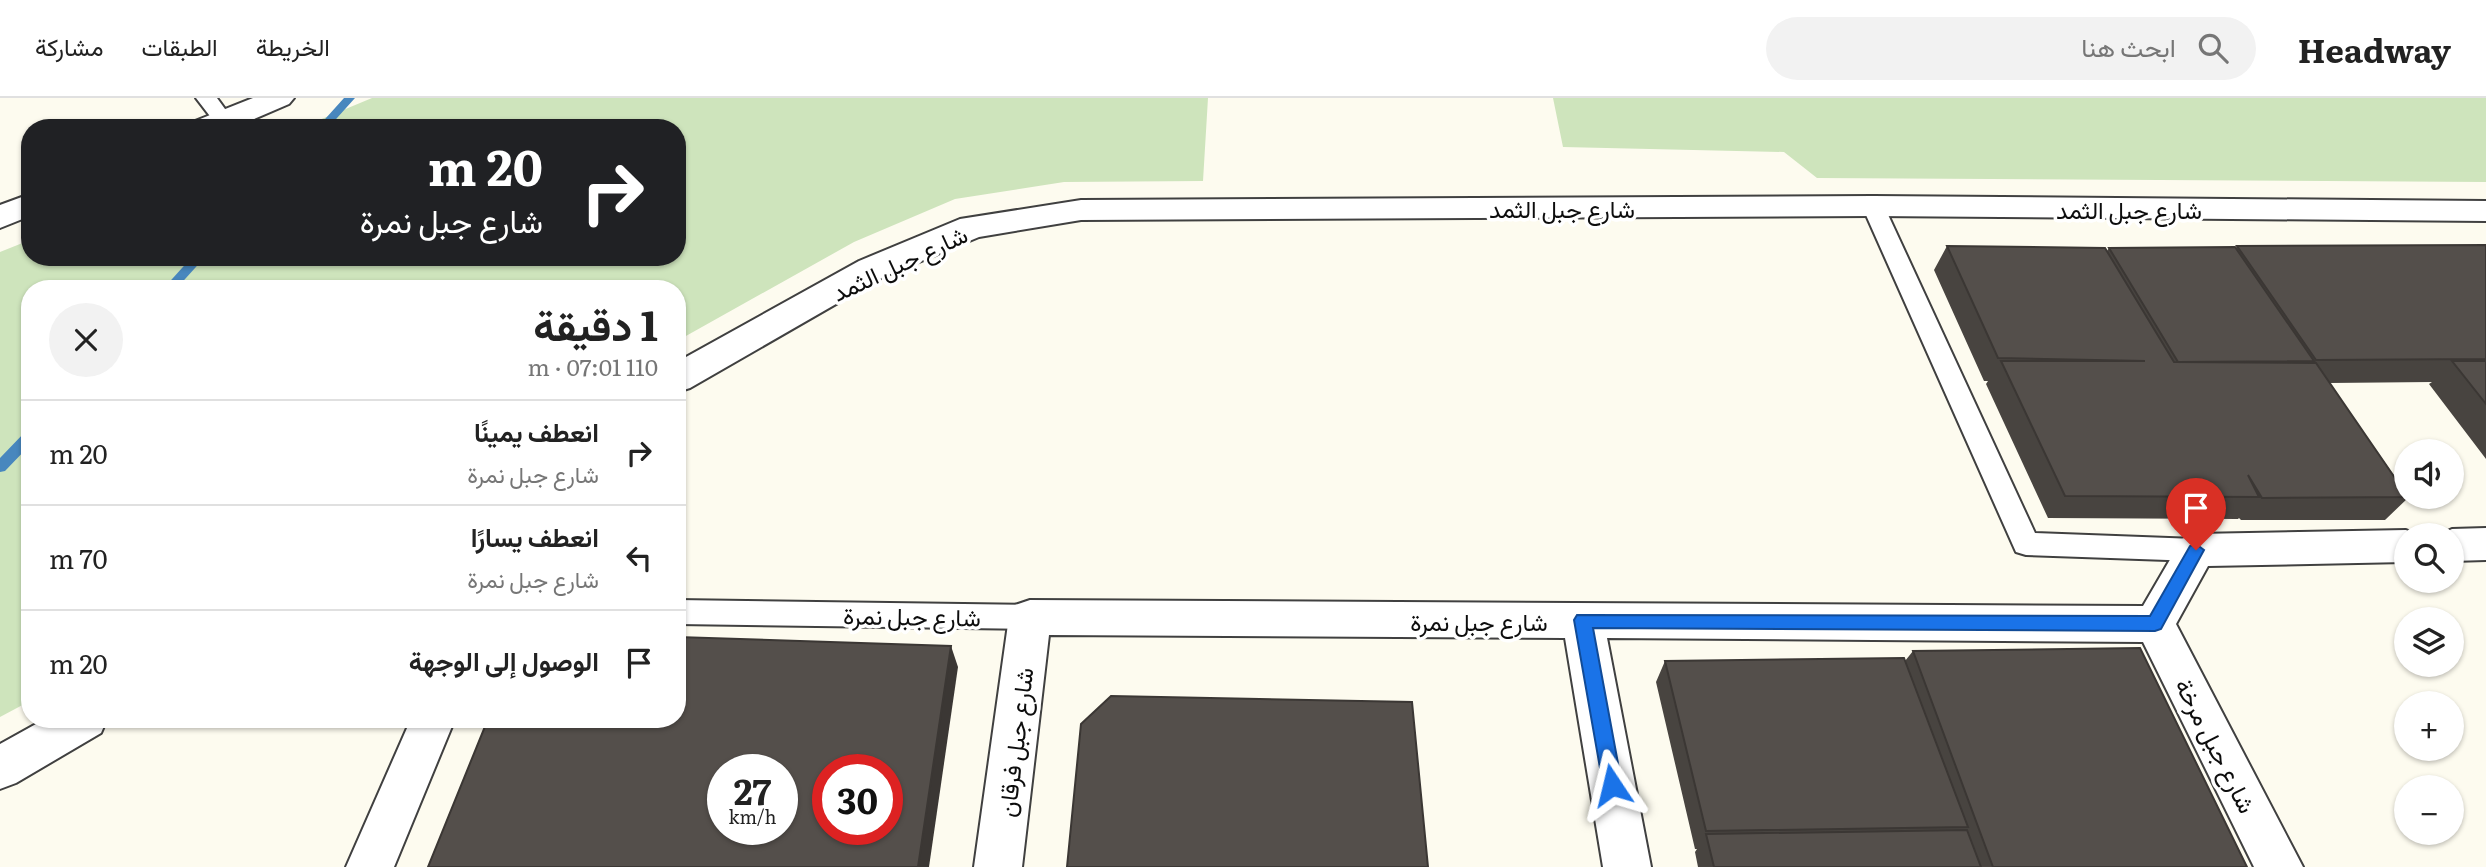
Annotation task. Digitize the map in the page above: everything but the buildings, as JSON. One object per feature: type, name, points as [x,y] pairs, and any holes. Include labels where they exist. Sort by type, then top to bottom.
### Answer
[{"type":"street","points":[[212,115],[279,98]]},
{"type":"street","name":"شارع جبل الثمد","points":[[686,374],[871,269],[947,237],[972,227],[1081,210],[1873,206],[2486,211]]},
{"type":"street","points":[[0,217],[21,208]]},
{"type":"street","points":[[2464,545],[2486,544]]},
{"type":"street","points":[[2155,624],[2196,550],[2394,546]]},
{"type":"street","name":"شارع جبل نمرة","points":[[1030,617],[2155,624]]},
{"type":"street","name":"شارع جبل فرقان","points":[[998,867],[1030,617]]},
{"type":"street","points":[[1583,620],[1627,867]]},
{"type":"street","name":"شارع جبل مرخة","points":[[2155,624],[2279,867]]},
{"type":"street","points":[[0,768],[69,728]]},
{"type":"street","points":[[370,867],[429,728]]},
{"type":"lane","points":[[1873,206],[2026,544],[2196,550]]},
{"type":"lane","name":"شارع جبل نمرة","points":[[686,612],[1030,617]]},
{"type":"green space","points":[[372,98],[1208,98],[1203,181],[1064,182],[955,199],[854,242],[686,336],[686,280],[21,280],[21,706],[0,717],[0,252],[21,244],[21,266],[686,266],[686,119],[322,119]]},
{"type":"green space","points":[[1553,98],[2486,98],[2486,182],[1817,178],[1784,152],[1563,147]]},
{"type":"waterway","points":[[330,119],[350,98]]},
{"type":"waterway","points":[[177,280],[191,266]]},
{"type":"waterway","points":[[0,467],[21,445]]},
{"type":"route","points":[[1612,785],[1583,620],[2155,624],[2196,550]]}]
